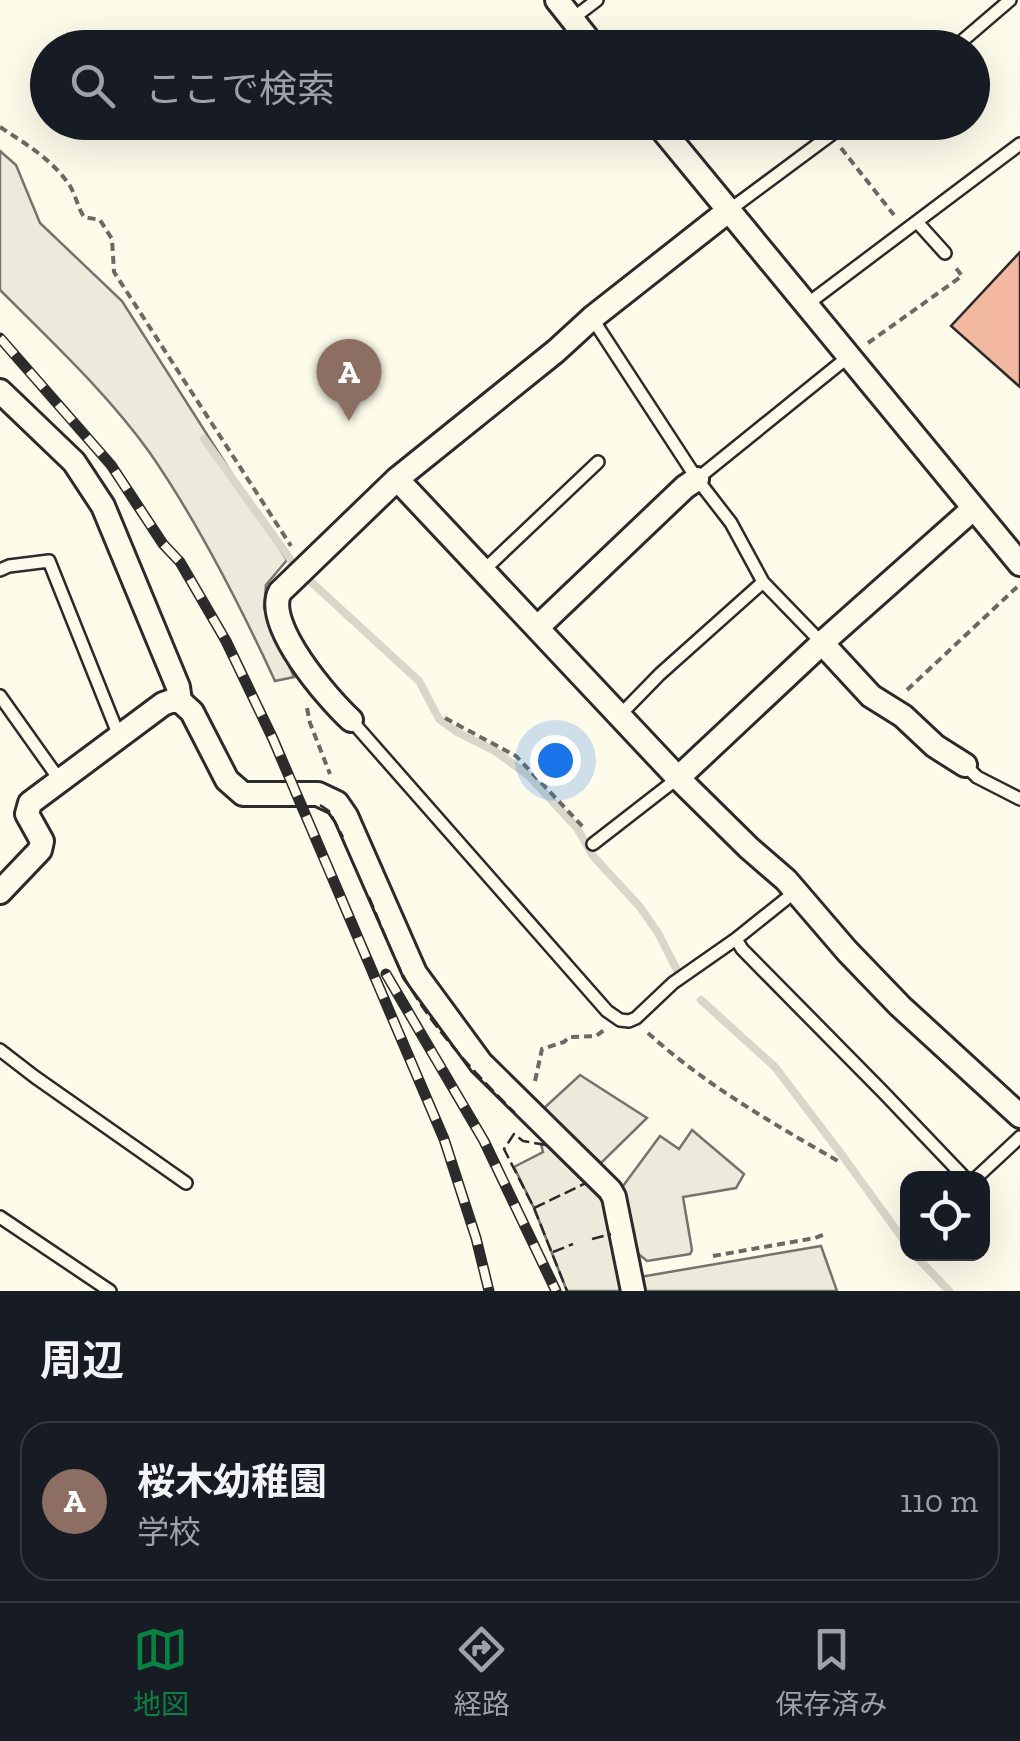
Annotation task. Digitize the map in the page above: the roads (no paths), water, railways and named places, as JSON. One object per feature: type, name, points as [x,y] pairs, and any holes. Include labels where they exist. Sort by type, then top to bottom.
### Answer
[{"type":"street","points":[[565,9],[581,30]]},
{"type":"street","points":[[674,140],[728,211],[1020,564]]},
{"type":"street","points":[[351,720],[308,674],[276,610],[280,592],[397,478],[728,211]]},
{"type":"street","points":[[0,391],[74,462],[103,506],[178,687],[180,701],[192,712],[227,780],[236,790],[251,796],[318,794],[338,803],[415,973],[482,1063],[605,1184],[614,1198],[633,1291]]},
{"type":"street","points":[[397,478],[678,778],[796,890],[900,1006],[1020,1116]]},
{"type":"street","points":[[538,627],[698,478]]},
{"type":"street","points":[[678,778],[974,508]]},
{"type":"street","points":[[822,643],[871,696],[903,716],[934,746],[965,764]]},
{"type":"street","points":[[0,892],[40,850],[42,841],[28,814],[30,803],[163,704],[180,701]]},
{"type":"lane","points":[[565,9],[596,0]]},
{"type":"lane","points":[[975,30],[1010,0]]},
{"type":"lane","points":[[728,211],[823,140]]},
{"type":"lane","points":[[806,305],[1020,144]]},
{"type":"lane","points":[[917,222],[945,253]]},
{"type":"lane","points":[[592,318],[731,524],[763,582],[822,643]]},
{"type":"lane","points":[[698,478],[848,356]]},
{"type":"lane","points":[[484,570],[598,462]]},
{"type":"lane","points":[[0,570],[50,561],[119,736]]},
{"type":"lane","points":[[620,715],[763,582]]},
{"type":"lane","points":[[0,696],[59,780]]},
{"type":"lane","points":[[351,720],[607,1011],[620,1020],[636,1018],[673,983],[736,940],[796,890]]},
{"type":"lane","points":[[965,764],[977,776],[1020,799]]},
{"type":"lane","points":[[594,842],[678,778]]},
{"type":"lane","points":[[736,940],[958,1171]]},
{"type":"lane","points":[[0,1050],[34,1078],[186,1182]]},
{"type":"lane","points":[[984,1171],[1020,1137]]},
{"type":"lane","points":[[0,1216],[110,1291]]},
{"type":"waterway","points":[[204,439],[291,560]]},
{"type":"waterway","points":[[309,580],[419,681],[439,719],[529,776],[577,828],[593,856],[640,907],[678,972]]},
{"type":"waterway","points":[[701,1000],[775,1067],[900,1235]]},
{"type":"waterway","points":[[921,1261],[949,1291]]},
{"type":"railway","points":[[0,338],[111,465],[163,544],[180,562],[226,641],[273,739],[444,1139],[489,1291]]},
{"type":"railway","points":[[386,974],[484,1141],[556,1291]]},
{"type":"place","name":"桜木幼稚園","points":[[349,421]]}]
